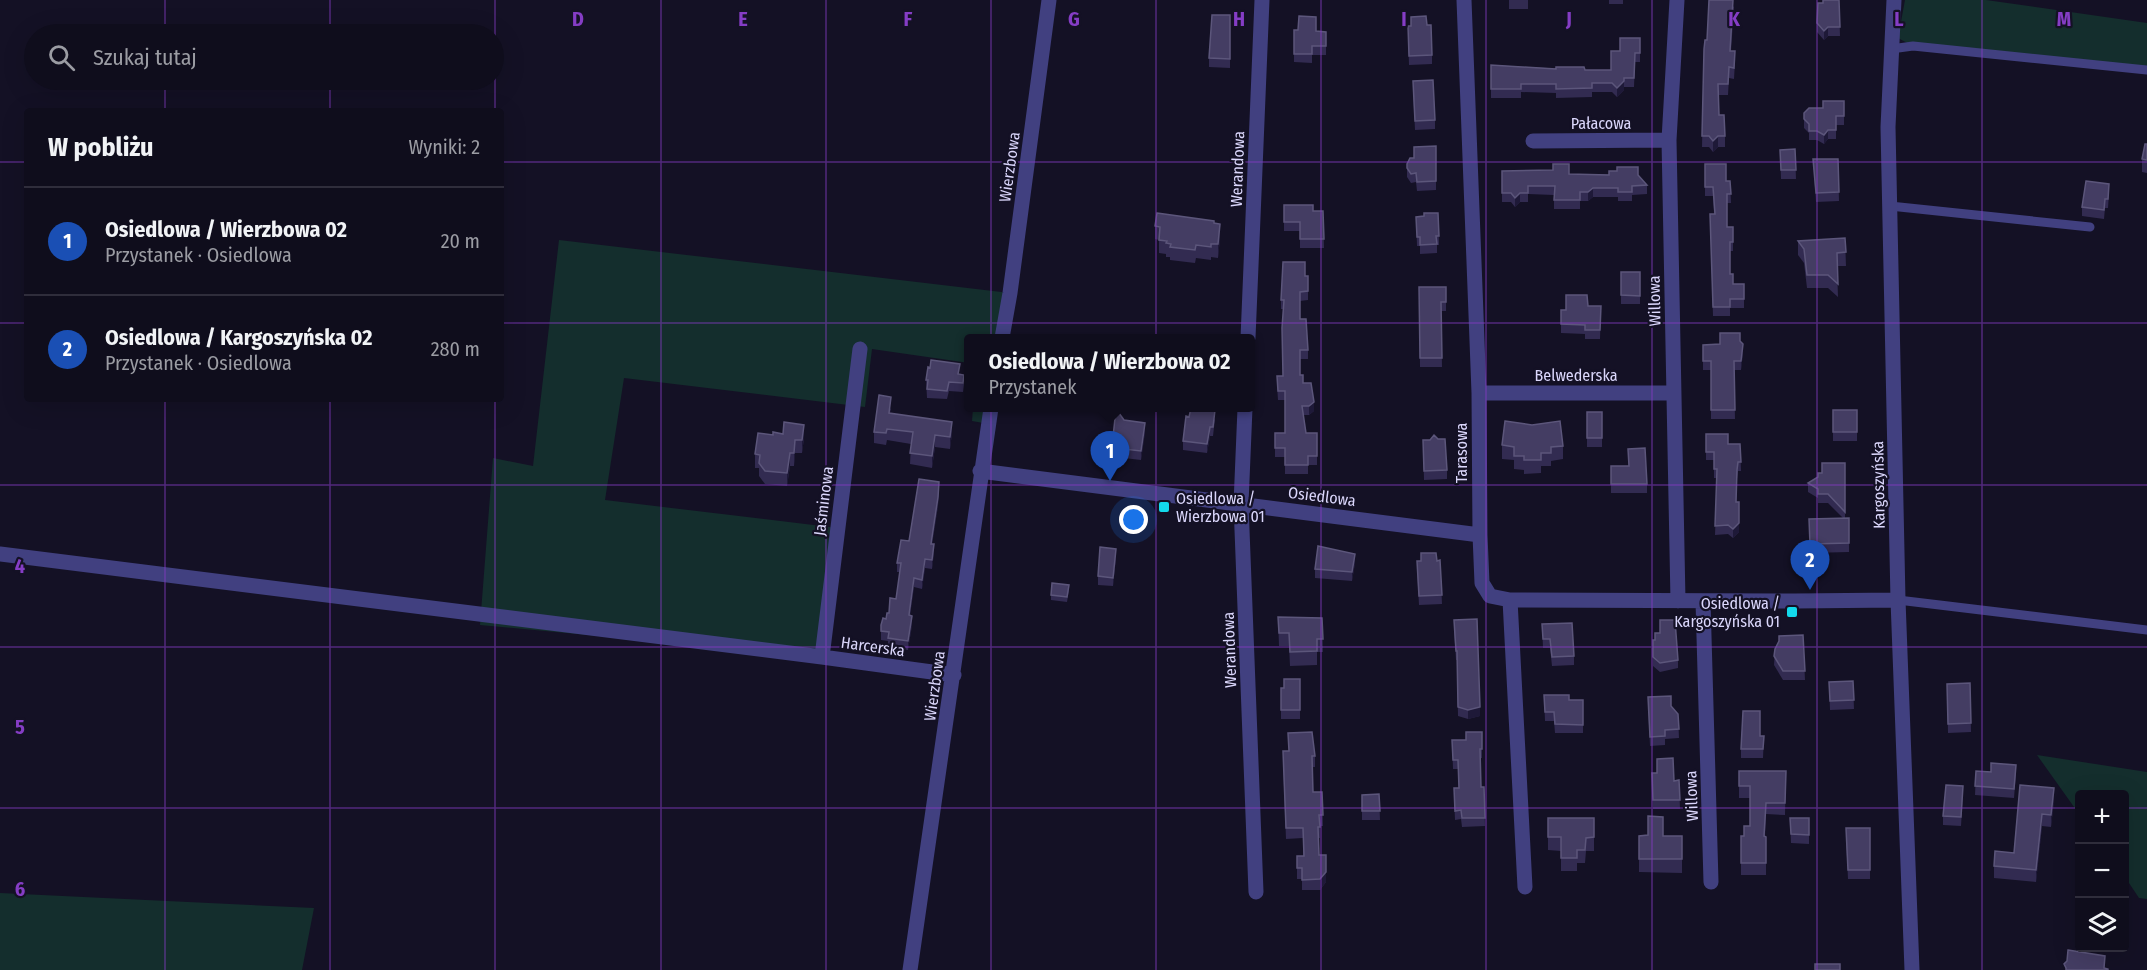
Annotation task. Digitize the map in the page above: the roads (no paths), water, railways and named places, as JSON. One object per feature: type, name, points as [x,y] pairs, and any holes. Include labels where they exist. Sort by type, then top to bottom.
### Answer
[{"type":"street","name":"Wierzbowa","points":[[1003,334],[1049,0]]},
{"type":"street","name":"Werandowa","points":[[1248,334],[1262,0]]},
{"type":"street","name":"Tarasowa","points":[[1464,0],[1479,393],[1479,535],[1482,583],[1490,597],[1510,600]]},
{"type":"street","name":"Willowa","points":[[1677,0],[1669,140],[1678,601]]},
{"type":"street","name":"Kargoszyńska","points":[[1894,0],[1888,127],[1898,600],[1912,970]]},
{"type":"street","name":"Pałacowa","points":[[1533,141],[1669,140]]},
{"type":"street","name":"Jaśminowa","points":[[822,657],[860,349]]},
{"type":"street","name":"Belwederska","points":[[1479,393],[1673,393]]},
{"type":"street","name":"Wierzbowa","points":[[910,970],[990,412]]},
{"type":"street","name":"Werandowa","points":[[1245,412],[1241,504],[1256,892]]},
{"type":"street","name":"Osiedlowa","points":[[980,471],[1479,535]]},
{"type":"street","name":"Harcerska","points":[[0,554],[954,675]]},
{"type":"street","points":[[1525,887],[1510,600],[1898,600]]},
{"type":"street","name":"Willowa","points":[[1703,601],[1711,882]]},
{"type":"lane","points":[[1891,49],[1913,46],[2147,69]]},
{"type":"lane","points":[[1890,206],[2090,227]]},
{"type":"lane","points":[[1898,600],[2147,630]]},
{"type":"place","name":"Osiedlowa / Wierzbowa 02","points":[[1110,481]]},
{"type":"place","name":"Osiedlowa / Wierzbowa 01","points":[[1164,507]]},
{"type":"place","name":"Osiedlowa / Kargoszyńska 02","points":[[1810,590]]},
{"type":"place","name":"Osiedlowa / Kargoszyńska 01","points":[[1792,612]]}]
